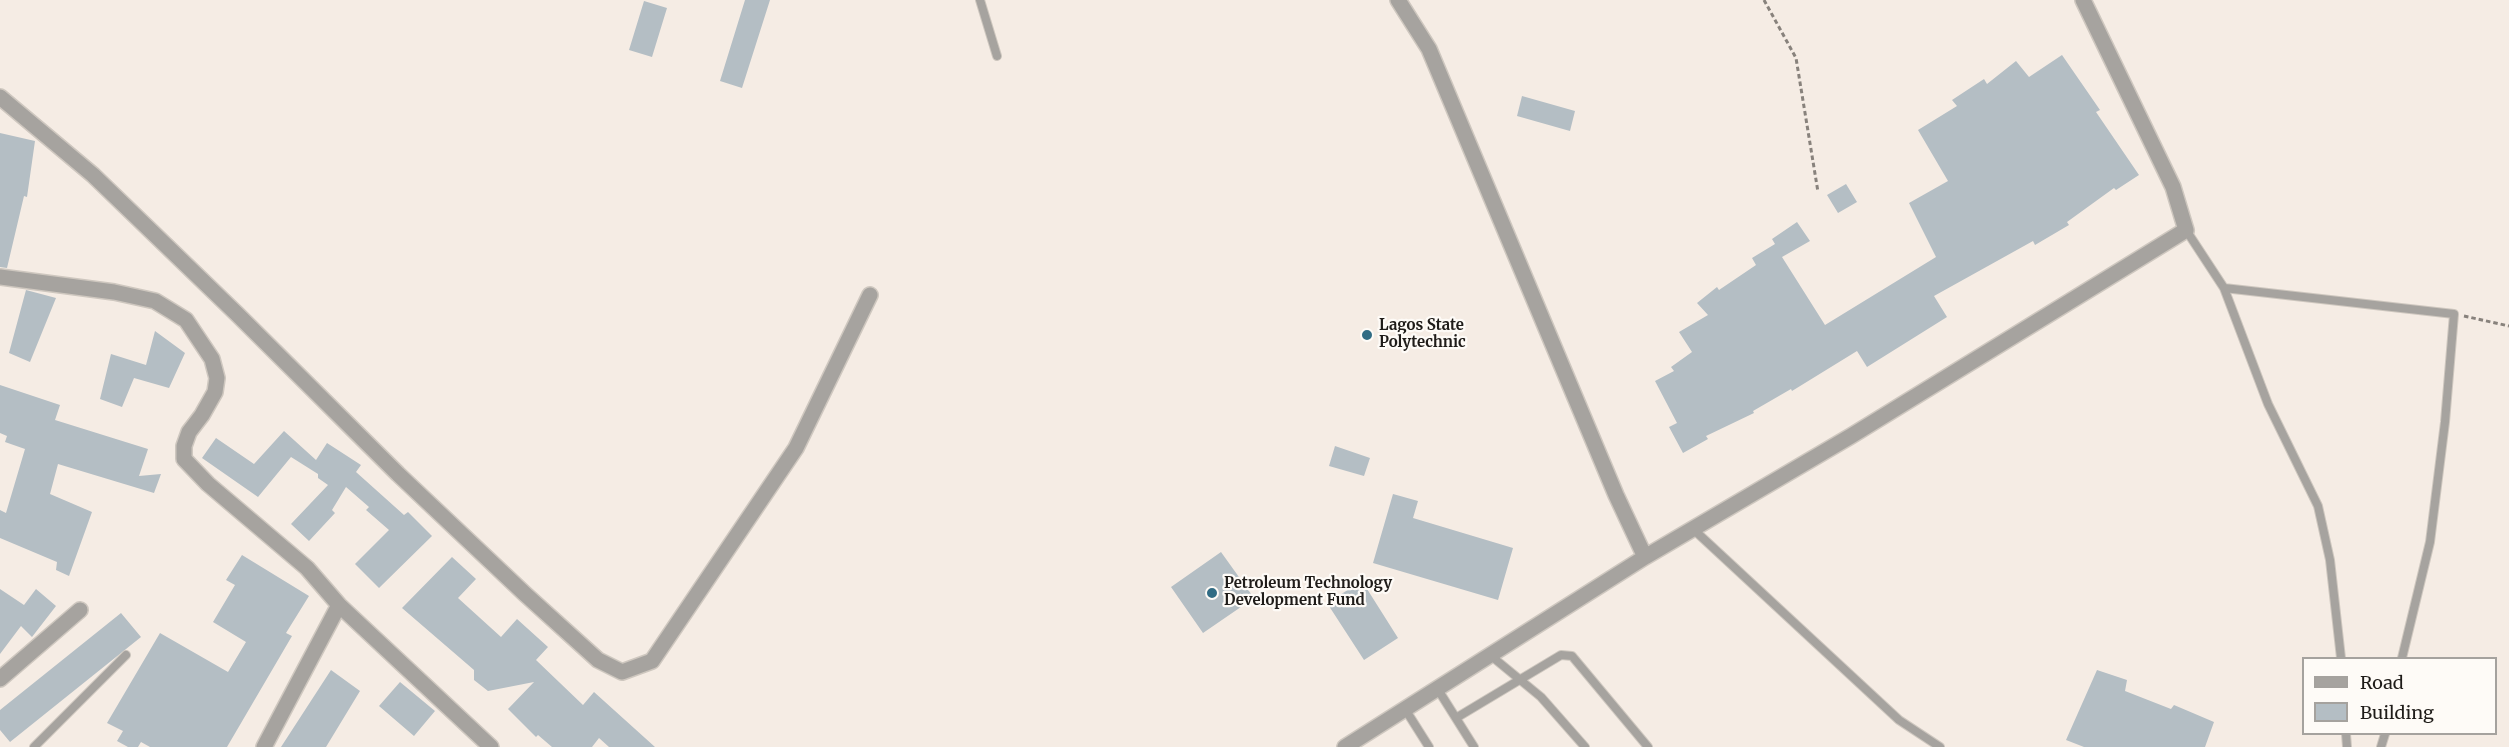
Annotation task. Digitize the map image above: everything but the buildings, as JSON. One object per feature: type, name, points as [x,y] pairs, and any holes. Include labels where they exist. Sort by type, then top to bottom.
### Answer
[{"type":"street","points":[[1398,0],[1430,49],[1607,474],[1645,557]]},
{"type":"street","points":[[1345,747],[1645,557],[1871,423],[2186,230],[2173,187],[2083,0]]},
{"type":"street","points":[[0,97],[93,175],[398,474],[525,594],[598,660],[622,672],[652,661],[796,448],[870,295]]},
{"type":"street","points":[[0,277],[114,292],[155,301],[186,320],[212,359],[217,378],[214,392],[202,415],[189,432],[184,446],[184,459],[208,484],[307,568],[339,605],[491,747]]},
{"type":"street","points":[[264,747],[339,605]]},
{"type":"street","points":[[0,679],[80,610]]},
{"type":"lane","points":[[980,0],[997,56]]},
{"type":"lane","points":[[2186,230],[2224,288],[2268,404],[2318,506],[2329,549],[2341,657]]},
{"type":"lane","points":[[2224,288],[2454,314],[2445,422],[2430,542],[2402,657]]},
{"type":"lane","points":[[1693,529],[1899,720],[1940,747]]},
{"type":"lane","points":[[34,747],[126,655]]},
{"type":"lane","points":[[1490,655],[1541,697],[1585,747]]},
{"type":"lane","points":[[1456,718],[1561,656],[1572,656],[1648,747]]},
{"type":"lane","points":[[1437,688],[1474,747]]},
{"type":"lane","points":[[1405,709],[1429,747]]},
{"type":"path","points":[[1764,0],[1796,58],[1818,192]]},
{"type":"path","points":[[2454,314],[2509,326]]},
{"type":"place","name":"Lagos State Polytechnic","points":[[1367,335]]},
{"type":"place","name":"Petroleum Technology Development Fund","points":[[1212,593]]}]
